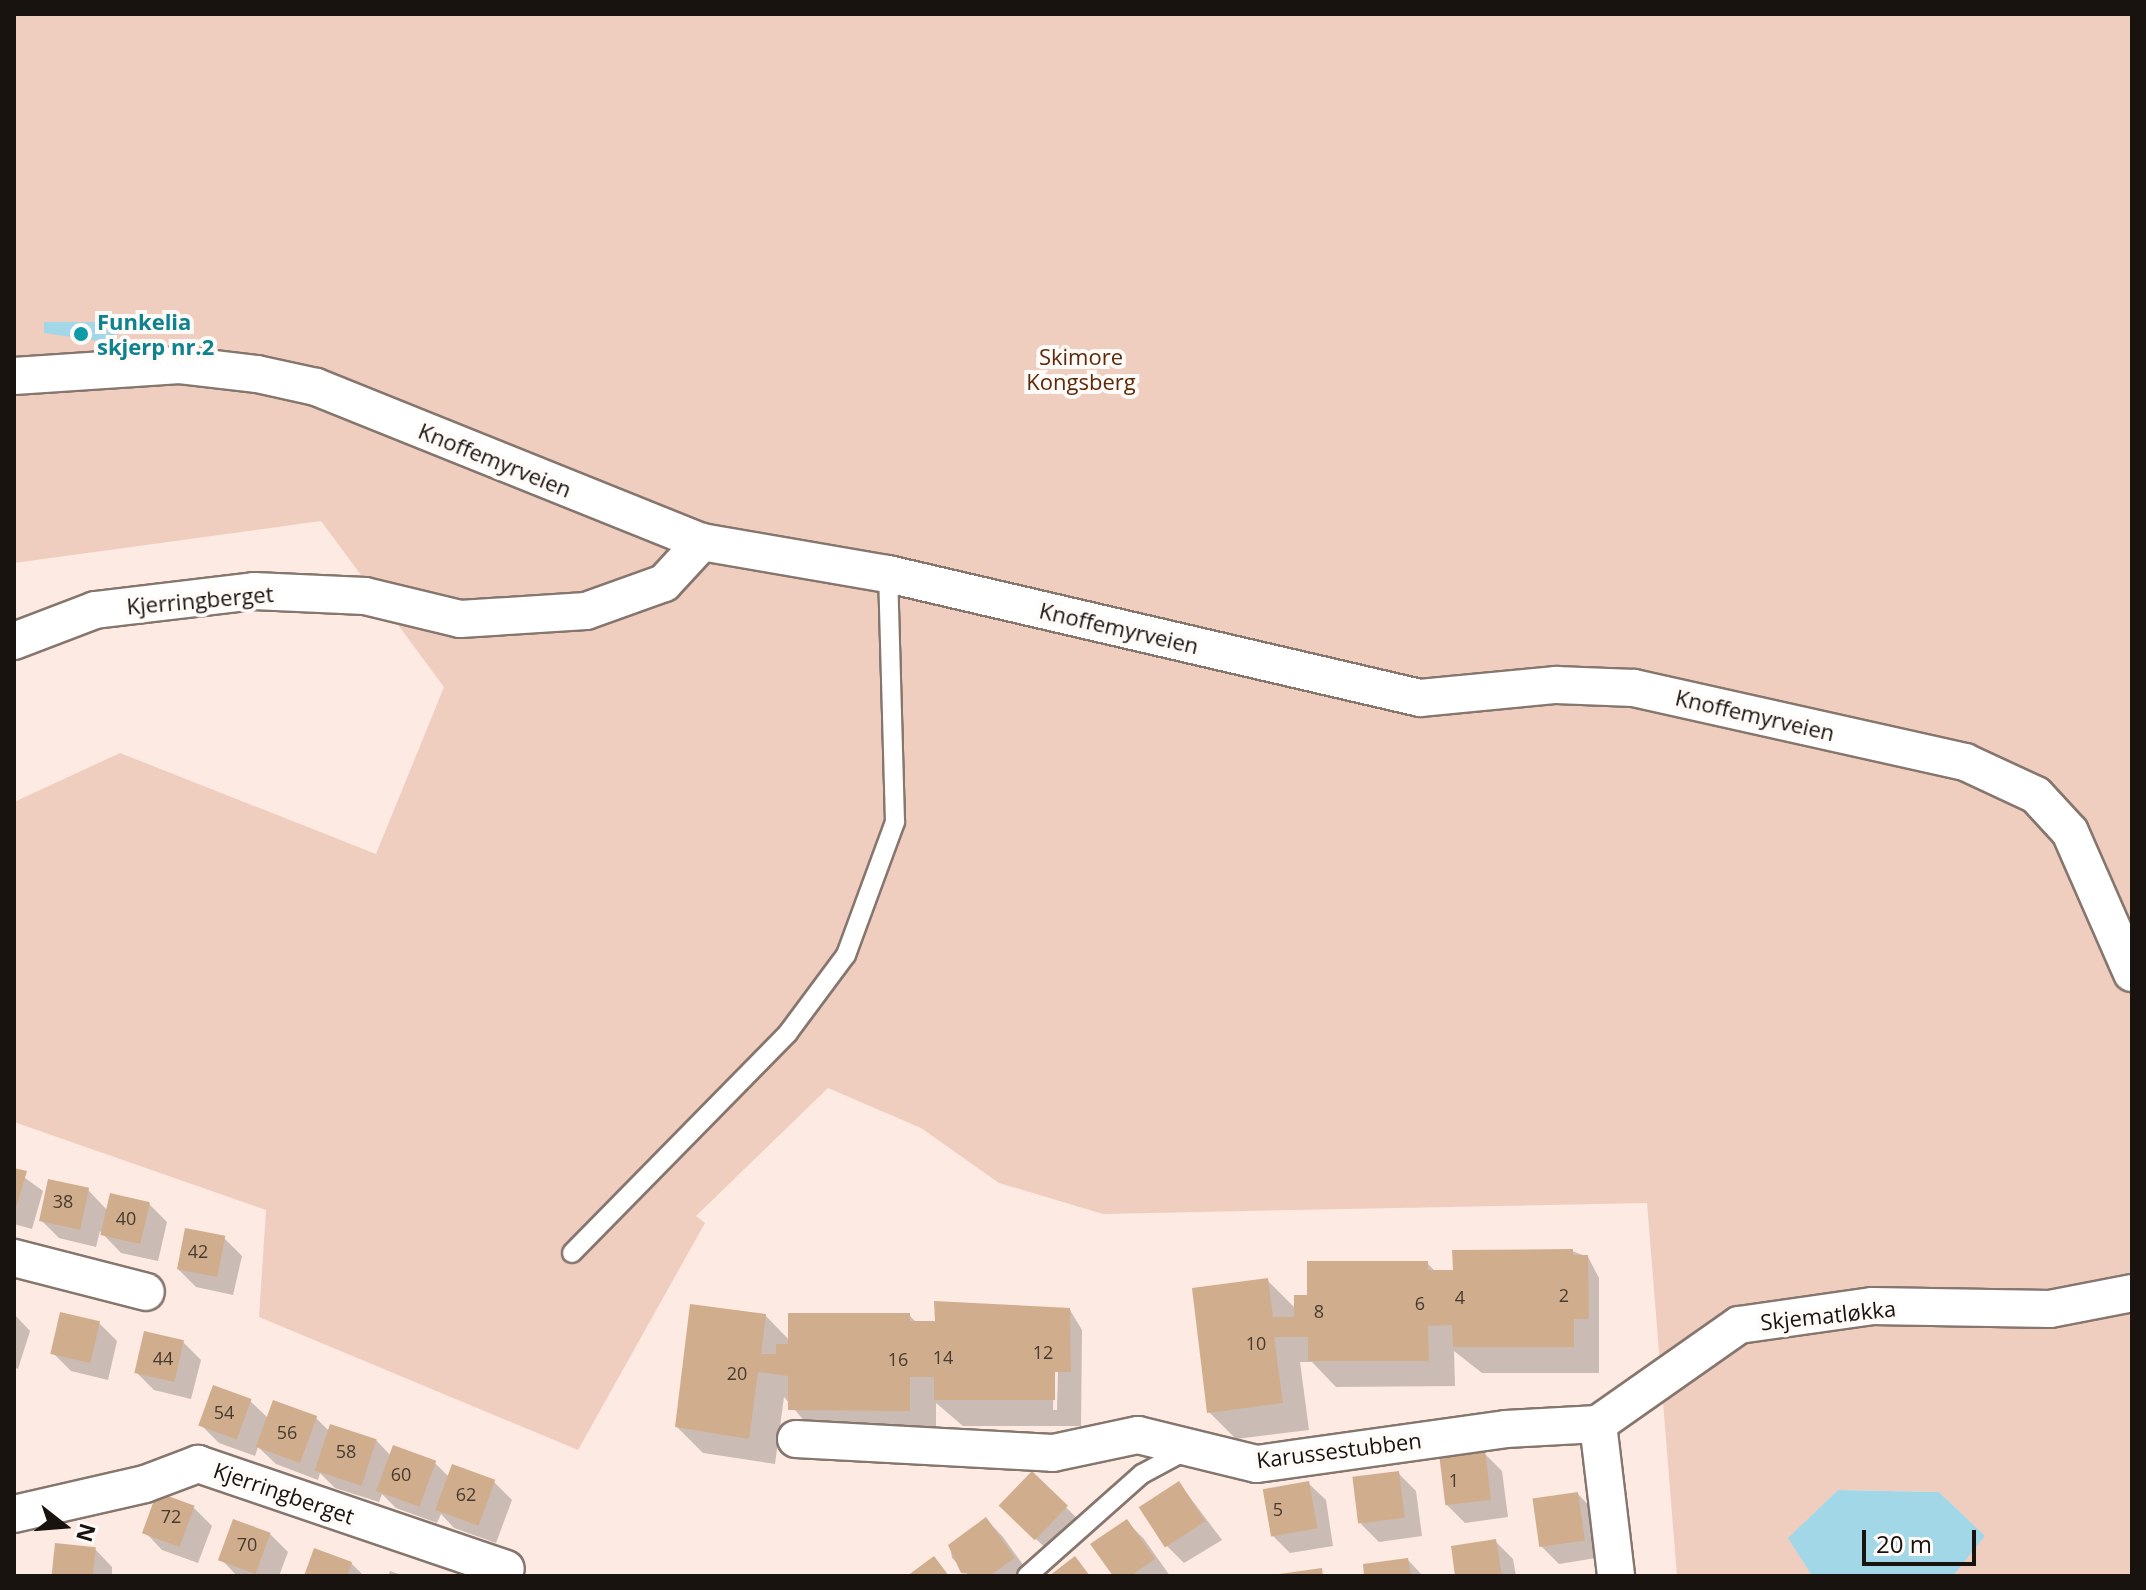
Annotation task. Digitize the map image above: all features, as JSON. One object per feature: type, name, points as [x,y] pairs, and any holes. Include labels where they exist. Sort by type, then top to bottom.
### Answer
[{"type":"street","name":"Knoffemyrveien","points":[[14,376],[180,365],[316,387],[702,542],[888,574],[1420,698],[1556,685],[1634,688],[1965,762],[2036,795],[2070,832],[2132,973]]},
{"type":"street","name":"Kjerringberget","points":[[14,641],[95,610],[254,591],[365,596],[460,619],[586,611],[664,583],[702,542]]},
{"type":"street","points":[[14,1258],[146,1292]]},
{"type":"street","name":"Skjematløkka","points":[[1598,1424],[1739,1325],[1872,1306],[2050,1309],[2132,1293]]},
{"type":"street","points":[[1598,1424],[1606,1572]]},
{"type":"street","name":"Karussestubben","points":[[796,1439],[1053,1453],[1138,1435],[1197,1446],[1257,1464],[1506,1429],[1598,1424]]},
{"type":"street","name":"Kjerringberget","points":[[14,1514],[145,1484],[198,1464],[506,1569]]},
{"type":"lane","points":[[572,1253],[788,1033],[846,955],[896,810],[888,574]]},
{"type":"lane","points":[[1027,1576],[1142,1474],[1197,1446]]},
{"type":"green space","name":"Skimore Kongsberg","points":[[14,14],[2132,14],[2132,1576],[1953,1576],[1984,1536],[1939,1492],[1838,1490],[1789,1538],[1812,1576],[1677,1576],[1647,1203],[1103,1214],[999,1183],[921,1128],[828,1088],[696,1216],[705,1223],[578,1450],[259,1317],[266,1210],[14,1122],[14,802],[120,753],[376,854],[444,687],[321,521],[14,563]]},
{"type":"water","name":"Funkelia skjerp nr.2","points":[[44,322],[93,322],[116,332],[112,343],[44,333]]},
{"type":"water","points":[[1838,1490],[1939,1492],[1985,1536],[1953,1576],[1812,1576],[1788,1538]]},
{"type":"building","points":[[14,1168],[27,1171],[15,1211],[14,1211]]},
{"type":"building","points":[[48,1179],[89,1188],[80,1230],[39,1221]]},
{"type":"building","points":[[110,1193],[150,1202],[140,1244],[100,1235]]},
{"type":"building","points":[[185,1228],[225,1236],[217,1277],[177,1269]]},
{"type":"building","points":[[1573,1249],[1573,1255],[1588,1255],[1589,1319],[1574,1319],[1574,1347],[1453,1347],[1452,1325],[1428,1326],[1429,1361],[1308,1361],[1308,1337],[1274,1337],[1283,1403],[1207,1413],[1192,1288],[1268,1278],[1273,1317],[1294,1317],[1294,1295],[1307,1295],[1307,1261],[1428,1261],[1428,1270],[1453,1270],[1452,1250]]},
{"type":"building","points":[[934,1301],[1070,1308],[1071,1372],[1055,1372],[1055,1400],[934,1400],[934,1377],[910,1377],[910,1411],[788,1410],[788,1376],[758,1372],[749,1439],[675,1427],[690,1304],[766,1314],[761,1354],[776,1354],[776,1344],[788,1344],[788,1313],[910,1313],[910,1321],[935,1321]]},
{"type":"building","points":[[60,1312],[100,1321],[90,1363],[50,1354]]},
{"type":"building","points":[[144,1331],[184,1340],[174,1382],[134,1373]]},
{"type":"building","points":[[213,1385],[252,1399],[237,1439],[198,1425]]},
{"type":"building","points":[[273,1400],[317,1416],[300,1463],[256,1447]]},
{"type":"building","points":[[330,1424],[377,1439],[361,1486],[315,1471]]},
{"type":"building","points":[[393,1445],[436,1461],[419,1507],[376,1491]]},
{"type":"building","points":[[1485,1451],[1491,1500],[1445,1505],[1439,1457]]},
{"type":"building","points":[[452,1464],[495,1480],[478,1526],[435,1510]]},
{"type":"building","points":[[1032,1471],[1068,1506],[1035,1540],[999,1506]]},
{"type":"building","points":[[1399,1471],[1405,1518],[1358,1523],[1352,1477]]},
{"type":"building","points":[[1179,1481],[1205,1521],[1165,1547],[1139,1507]]},
{"type":"building","points":[[1309,1481],[1317,1528],[1271,1536],[1263,1489]]},
{"type":"building","points":[[157,1492],[195,1506],[180,1547],[142,1533]]},
{"type":"building","points":[[1578,1492],[1585,1541],[1539,1547],[1532,1498]]},
{"type":"building","points":[[986,1517],[1015,1558],[989,1576],[961,1573],[948,1545]]},
{"type":"building","points":[[233,1519],[271,1533],[256,1574],[218,1560]]},
{"type":"building","points":[[1127,1519],[1155,1559],[1130,1576],[1113,1576],[1090,1544]]},
{"type":"building","points":[[1496,1539],[1502,1576],[1455,1576],[1451,1546]]},
{"type":"building","points":[[55,1543],[96,1547],[93,1576],[52,1576]]},
{"type":"building","points":[[314,1548],[352,1562],[347,1576],[304,1576]]},
{"type":"building","points":[[934,1556],[949,1576],[907,1576]]},
{"type":"building","points":[[1075,1556],[1090,1576],[1049,1576]]},
{"type":"building","points":[[1408,1558],[1411,1576],[1364,1576],[1363,1564]]},
{"type":"building","points":[[1322,1568],[1323,1576],[1279,1576],[1279,1574]]},
{"type":"place","name":"Funkelia skjerp nr.2","points":[[81,334]]}]
